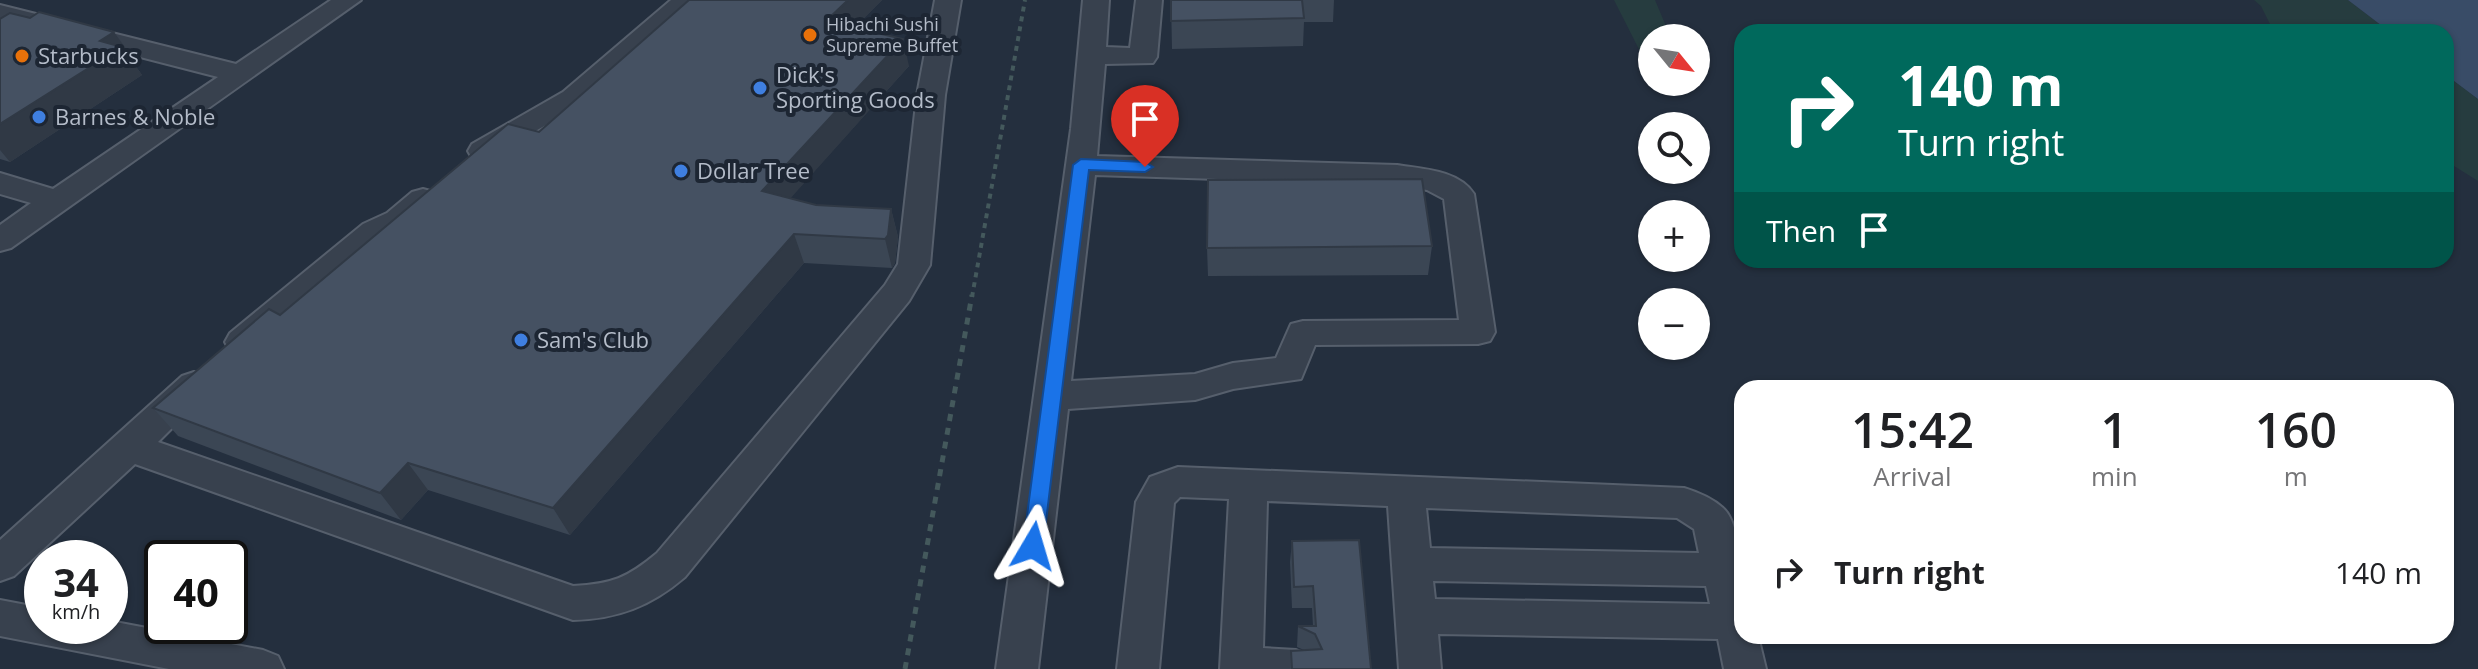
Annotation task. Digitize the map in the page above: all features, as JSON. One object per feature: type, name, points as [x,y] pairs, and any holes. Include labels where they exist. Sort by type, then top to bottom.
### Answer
[{"type":"street","points":[[0,6],[11,0]]},
{"type":"street","points":[[0,240],[348,0]]},
{"type":"street","points":[[0,564],[83,491],[211,369],[374,232],[398,220],[497,140],[573,98],[687,0]]},
{"type":"street","points":[[127,446],[573,603],[612,602],[644,589],[671,565],[897,293],[914,265],[931,95],[948,0]]},
{"type":"street","points":[[1017,669],[1081,165],[1096,0]]},
{"type":"street","points":[[1092,55],[1143,57],[1149,0]]},
{"type":"street","points":[[0,13],[240,74]]},
{"type":"street","points":[[1053,396],[1195,387],[1233,376],[1289,370],[1303,333],[1478,332],[1459,194],[1435,181],[1397,175],[1081,165]]},
{"type":"street","points":[[0,183],[57,201]]},
{"type":"street","points":[[1138,669],[1155,502],[1163,488],[1178,482],[1684,503],[1711,520],[1734,618]]},
{"type":"street","points":[[1249,485],[1241,668],[1296,669]]},
{"type":"street","points":[[1406,491],[1420,669]]},
{"type":"street","points":[[1412,564],[1722,570]]},
{"type":"street","points":[[1416,616],[1734,622]]},
{"type":"street","points":[[0,618],[24,623]]},
{"type":"street","points":[[128,643],[263,669]]},
{"type":"street","points":[[1740,644],[1745,669]]},
{"type":"path","points":[[905,669],[1025,0]]},
{"type":"green space","points":[[1614,0],[1655,0],[1665,24],[1638,24],[1638,47]]},
{"type":"green space","points":[[2254,0],[2348,0],[2380,24],[2270,24],[2261,6]]},
{"type":"green space","points":[[2454,81],[2478,99],[2478,181],[2454,166]]},
{"type":"water","points":[[2348,0],[2478,0],[2478,99],[2454,81],[2454,24],[2380,24]]},
{"type":"building","name":"Sam's Club","points":[[689,0],[848,0],[826,21],[903,39],[762,191],[816,205],[891,209],[888,235],[885,239],[794,234],[553,508],[408,463],[380,493],[153,408],[269,309],[280,315],[508,124],[539,132]]},
{"type":"building","points":[[1171,0],[1302,0],[1304,18],[1171,21]]},
{"type":"building","points":[[39,12],[114,32],[100,41],[122,47],[0,124],[0,19],[10,13],[30,18]]},
{"type":"building","points":[[1422,179],[1432,246],[1207,248],[1208,180]]},
{"type":"building","points":[[1359,540],[1371,669],[1292,669],[1291,651],[1322,649],[1315,634],[1298,626],[1316,626],[1313,586],[1294,587],[1292,541]]},
{"type":"place","name":"Hibachi Sushi Supreme Buffet","points":[[810,35]]},
{"type":"place","name":"Starbucks","points":[[22,56]]},
{"type":"place","name":"Dick's Sporting Goods","points":[[760,88]]},
{"type":"place","name":"Barnes & Noble","points":[[39,117]]},
{"type":"place","name":"Dollar Tree","points":[[681,171]]},
{"type":"place","name":"Sam's Club","points":[[521,340]]},
{"type":"route","points":[[1033,546],[1081,165],[1145,167]]}]
